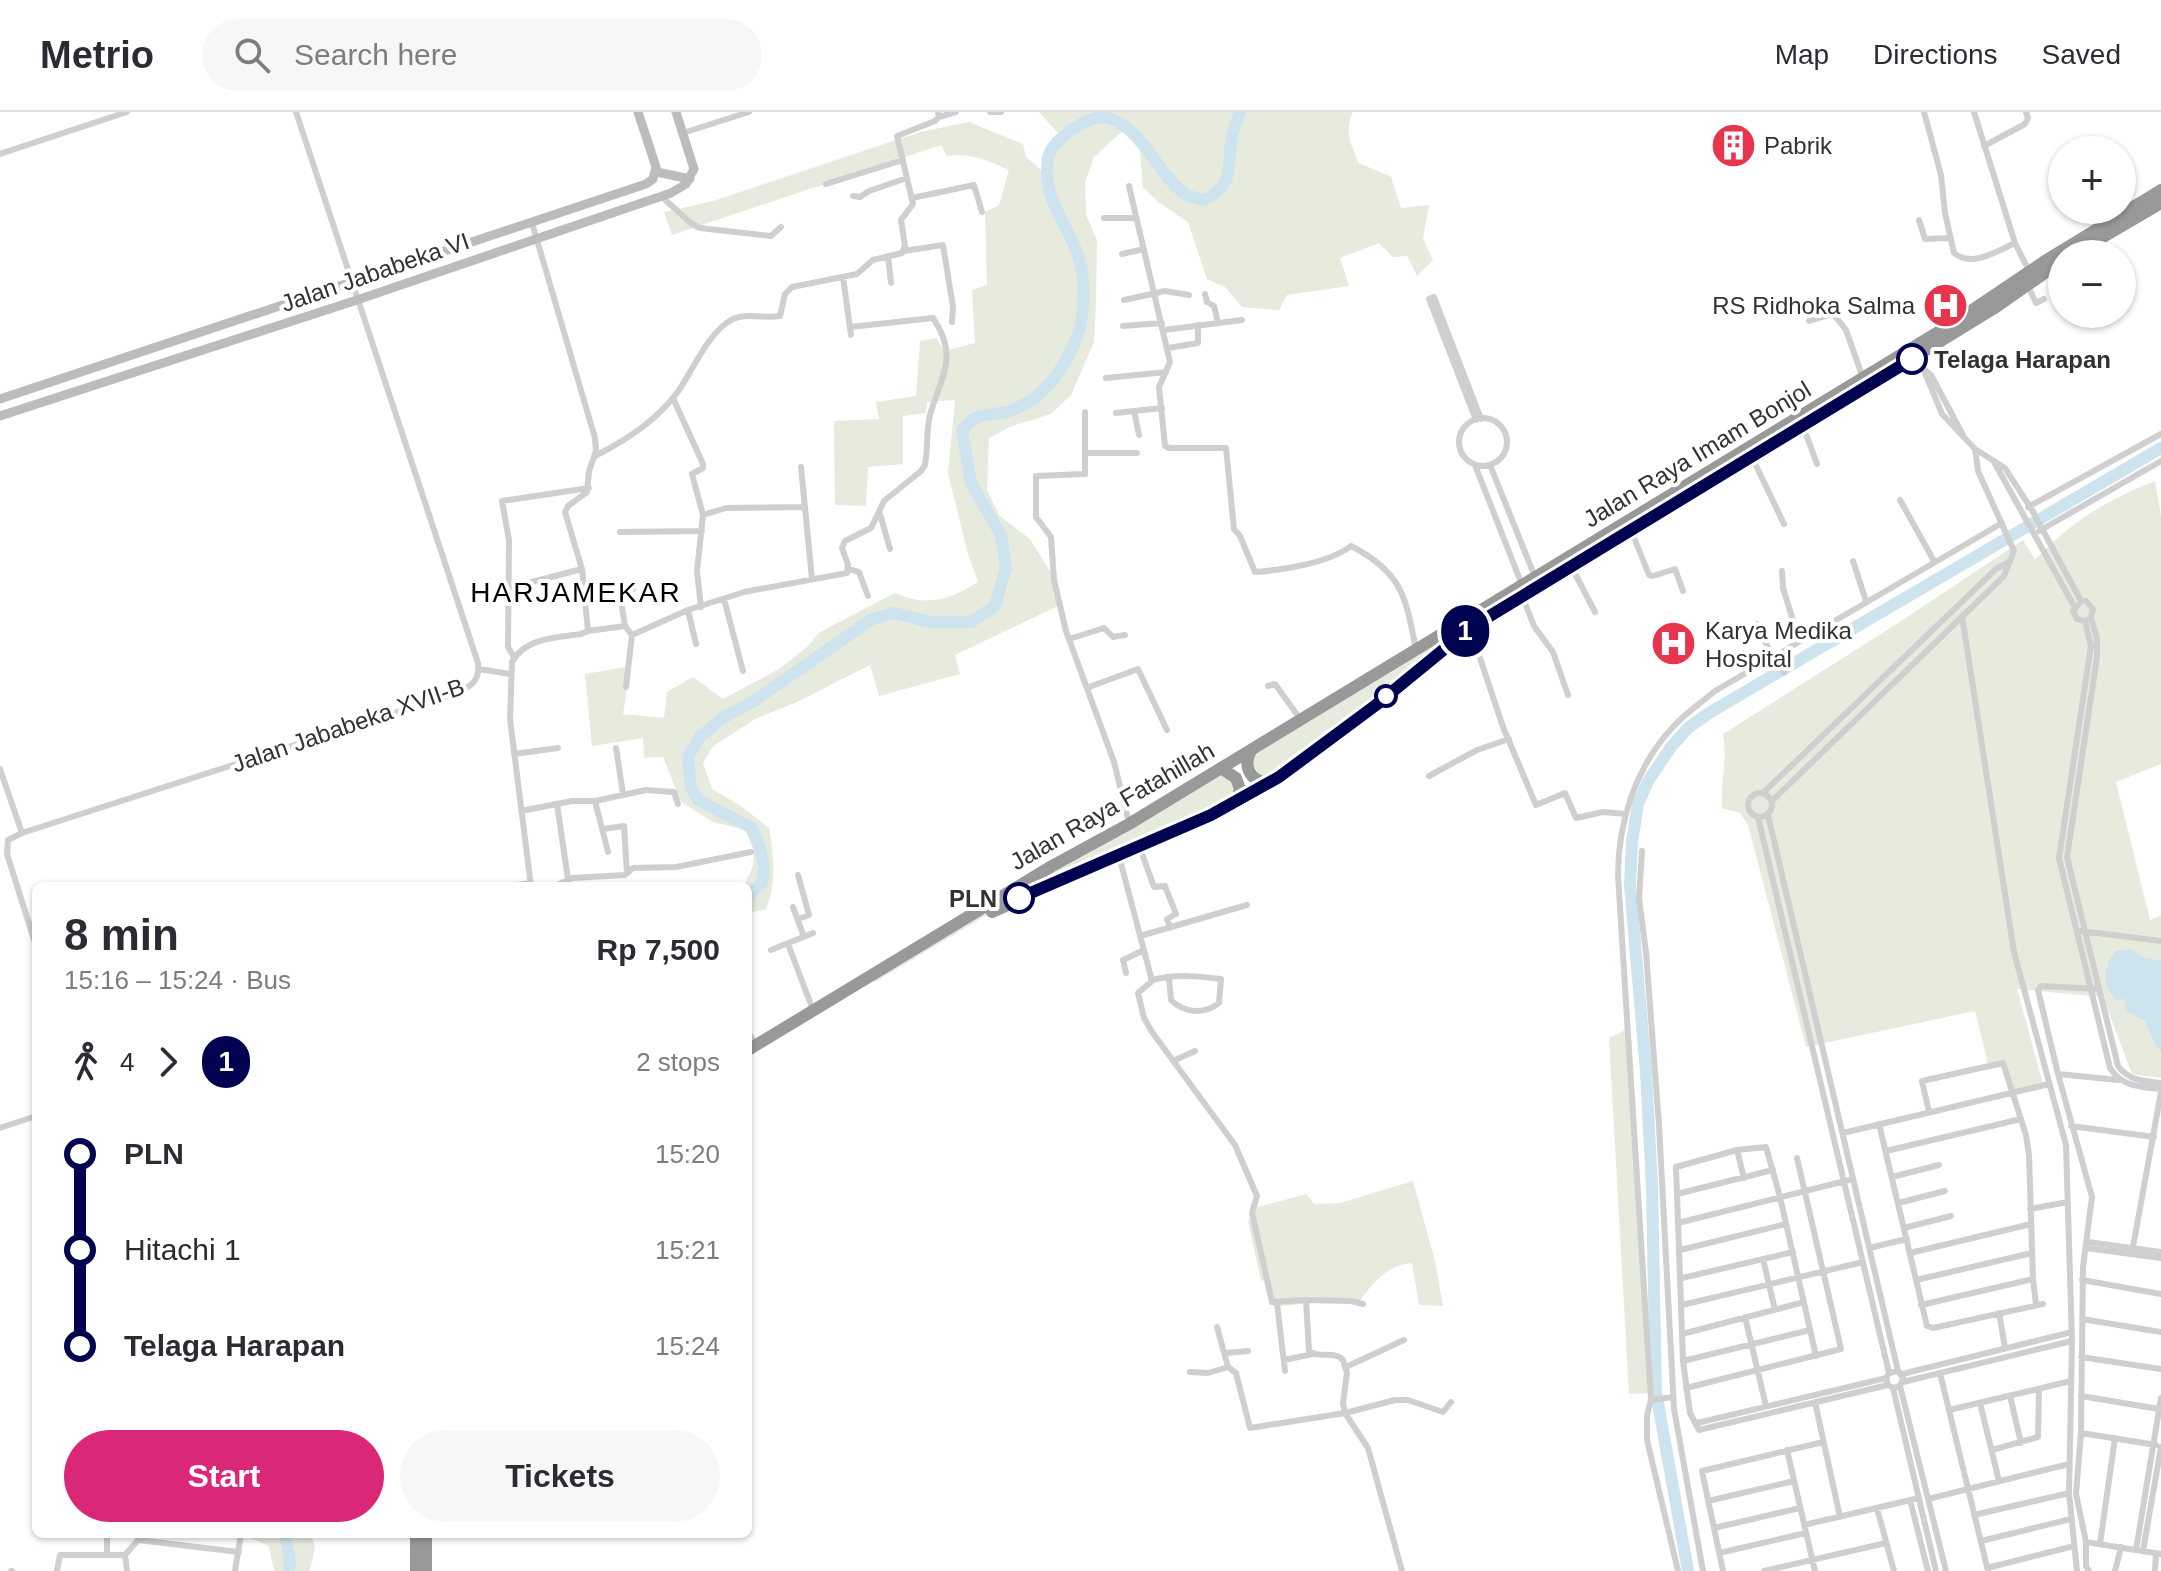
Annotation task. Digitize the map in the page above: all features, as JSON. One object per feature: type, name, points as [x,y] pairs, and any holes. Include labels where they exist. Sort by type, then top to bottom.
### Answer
[{"type":"highway","name":"Jalan Raya Imam Bonjol","points":[[1268,783],[1315,752],[1535,577],[1752,457],[1918,355],[2161,190]]},
{"type":"highway","points":[[2098,240],[2161,203]]},
{"type":"highway","name":"Jalan Raya Imam Bonjol","points":[[1252,749],[1416,650],[1631,530],[1863,378],[2048,268]]},
{"type":"highway","points":[[1252,749],[1247,761],[1250,774],[1268,783]]},
{"type":"highway","name":"Jalan Raya Fatahillah","points":[[752,1057],[1052,866],[1129,824],[1252,749]]},
{"type":"highway","points":[[1221,768],[1232,773],[1239,783],[1237,800]]},
{"type":"highway","name":"Jalan Raya Fatahillah","points":[[752,1048],[813,1010],[995,910],[1139,847],[1268,783]]},
{"type":"highway","points":[[416,1538],[416,1571]]},
{"type":"highway","points":[[426,1538],[426,1571]]},
{"type":"street","points":[[0,154],[127,112]]},
{"type":"street","name":"Jalan Jababeka XVII-B","points":[[22,833],[450,695],[475,682],[479,669],[296,112]]},
{"type":"street","points":[[638,112],[657,172],[690,179],[694,169],[676,112]]},
{"type":"street","points":[[683,133],[749,112]]},
{"type":"street","points":[[904,251],[901,220],[912,206],[912,198],[897,141],[899,135],[939,114],[956,112]]},
{"type":"street","points":[[990,112],[1001,112]]},
{"type":"street","points":[[1924,112],[1941,175],[1949,238],[1954,253],[1968,260],[2015,243]]},
{"type":"street","points":[[1974,112],[2036,303],[2044,299]]},
{"type":"street","points":[[1984,146],[2025,124],[2028,118],[2026,112]]},
{"type":"street","points":[[826,184],[902,158]]},
{"type":"street","name":"Jalan Jababeka VI","points":[[0,399],[646,184],[657,172]]},
{"type":"street","points":[[853,196],[860,197],[907,178]]},
{"type":"street","name":"Jalan Jababeka VI","points":[[0,416],[662,197],[679,189],[690,179]]},
{"type":"street","points":[[912,198],[974,185],[982,212]]},
{"type":"street","points":[[1129,186],[1168,348],[1170,364],[1159,387],[1166,447],[1226,448],[1234,529],[1255,572],[1324,560],[1341,554],[1351,546],[1387,569],[1408,608],[1416,650]]},
{"type":"street","points":[[662,197],[700,228],[771,236],[781,227]]},
{"type":"street","points":[[1104,218],[1135,218]]},
{"type":"street","points":[[1919,220],[1925,239],[1949,238]]},
{"type":"street","points":[[532,223],[593,429],[595,456],[589,471],[589,488],[565,512],[582,569],[588,631]]},
{"type":"street","points":[[595,456],[635,433],[673,398],[700,353],[730,320],[739,317],[776,317],[782,313],[789,288],[857,274],[870,262],[904,251],[943,245],[953,307],[952,322]]},
{"type":"street","points":[[1122,254],[1144,249]]},
{"type":"street","points":[[888,256],[891,283]]},
{"type":"street","points":[[843,277],[851,331],[933,318],[946,353],[944,381],[929,418],[925,465],[884,501],[871,528],[845,541],[842,548],[849,569]]},
{"type":"street","points":[[1124,300],[1165,291],[1189,295]]},
{"type":"street","points":[[1205,294],[1207,302],[1214,306],[1218,323]]},
{"type":"street","points":[[1434,297],[1478,419],[1429,299],[1434,297]]},
{"type":"street","points":[[1809,321],[1835,316],[1846,330],[1863,378]]},
{"type":"street","points":[[1123,326],[1198,325],[1242,320]]},
{"type":"street","points":[[1168,348],[1198,343],[1198,325]]},
{"type":"street","points":[[1918,355],[1965,439],[2005,468],[2081,601],[2091,604],[2093,609],[2088,620],[2091,646],[2059,858],[2081,931]]},
{"type":"street","points":[[1106,378],[1166,372]]},
{"type":"street","points":[[673,398],[703,464],[703,468],[692,474],[703,515],[697,571],[701,607]]},
{"type":"street","points":[[1116,413],[1162,408]]},
{"type":"street","points":[[1134,411],[1139,435]]},
{"type":"street","points":[[1085,412],[1083,476],[1035,477],[1036,517],[1051,537],[1054,580],[1069,639],[1114,762],[1129,824]]},
{"type":"street","points":[[1475,465],[1490,465],[1504,453],[1506,438],[1499,425],[1490,420],[1478,419],[1464,428],[1459,442],[1463,456],[1475,465],[1534,626],[1553,652],[1568,695]]},
{"type":"street","points":[[1803,426],[1817,464]]},
{"type":"street","points":[[2022,513],[2161,434]]},
{"type":"street","points":[[1758,817],[1768,815],[1772,801],[2004,576],[2014,554],[1978,471],[1975,449]]},
{"type":"street","points":[[1086,453],[1137,453]]},
{"type":"street","points":[[1752,457],[1784,524]]},
{"type":"street","points":[[2034,533],[2161,461]]},
{"type":"street","points":[[1994,462],[2074,606],[2074,615],[2088,620],[2097,638],[2097,657],[2067,857],[2110,1068],[2134,1086],[2161,1088],[2133,1247]]},
{"type":"street","points":[[1490,465],[1535,577]]},
{"type":"street","points":[[801,467],[812,579]]},
{"type":"street","points":[[514,657],[508,647],[509,533],[502,501],[589,488]]},
{"type":"street","points":[[1900,500],[1934,561]]},
{"type":"street","points":[[703,515],[726,508],[805,507]]},
{"type":"street","points":[[880,512],[890,549]]},
{"type":"street","points":[[1678,1571],[1647,1440],[1647,1415],[1653,1400],[1618,875],[1619,846],[1626,814],[1638,778],[1658,745],[1675,724],[1715,691],[1934,561],[2003,526]]},
{"type":"street","points":[[1631,530],[1649,575],[1675,569],[1683,591]]},
{"type":"street","points":[[620,532],[702,531]]},
{"type":"street","points":[[1509,552],[1522,546]]},
{"type":"street","points":[[1853,561],[1866,601]]},
{"type":"street","points":[[1946,1571],[1863,1262],[1758,817],[1748,809],[1748,803],[1751,797],[1763,793],[1996,569],[2009,562]]},
{"type":"street","points":[[1571,566],[1595,612]]},
{"type":"street","points":[[509,588],[582,569]]},
{"type":"street","points":[[632,635],[688,610],[724,599],[757,589],[841,576],[849,569]]},
{"type":"street","points":[[849,569],[859,572],[868,596]]},
{"type":"street","points":[[1782,571],[1783,588],[1799,640]]},
{"type":"street","points":[[626,687],[632,635],[625,626],[620,595],[633,589]]},
{"type":"street","points":[[724,599],[743,671]]},
{"type":"street","points":[[2074,606],[2081,601]]},
{"type":"street","points":[[688,610],[696,644]]},
{"type":"street","points":[[1962,616],[2014,952],[2066,1145],[2072,1332],[2069,1493],[2077,1571]]},
{"type":"street","points":[[1757,624],[1783,669]]},
{"type":"street","points":[[531,882],[510,719],[510,674],[514,657],[537,642],[625,626]]},
{"type":"street","points":[[1069,639],[1104,628],[1113,637],[1125,635]]},
{"type":"street","points":[[1470,628],[1536,805],[1565,793],[1576,818],[1603,812],[1626,814]]},
{"type":"street","points":[[479,669],[510,674]]},
{"type":"street","points":[[1089,687],[1138,669],[1167,730]]},
{"type":"street","points":[[1268,686],[1274,683],[1277,686],[1301,720]]},
{"type":"street","points":[[1429,776],[1477,750],[1509,739]]},
{"type":"street","points":[[514,754],[558,748]]},
{"type":"street","points":[[616,748],[623,794]]},
{"type":"street","points":[[0,769],[22,833],[8,840],[7,854],[32,933]]},
{"type":"street","points":[[521,811],[646,790],[673,792],[678,804]]},
{"type":"street","points":[[1763,793],[1772,801]]},
{"type":"street","points":[[595,801],[608,852]]},
{"type":"street","points":[[557,804],[568,882]]},
{"type":"street","points":[[1768,815],[1869,1248],[1936,1571]]},
{"type":"street","points":[[603,829],[624,826],[627,873]]},
{"type":"street","points":[[1139,847],[1154,887],[1165,886],[1169,891],[1176,914],[1167,919],[1170,928]]},
{"type":"street","points":[[1642,851],[1639,899],[1659,1125],[1670,1398],[1703,1571]]},
{"type":"street","points":[[574,882],[627,873],[633,868],[676,867],[751,852]]},
{"type":"street","points":[[1119,856],[1152,980]]},
{"type":"street","points":[[2059,858],[2067,857]]},
{"type":"street","points":[[798,875],[809,915],[798,919]]},
{"type":"street","points":[[1140,936],[1247,905]]},
{"type":"street","points":[[793,907],[804,937]]},
{"type":"street","points":[[2081,931],[2161,941]]},
{"type":"street","points":[[771,950],[813,933]]},
{"type":"street","points":[[788,944],[813,1010]]},
{"type":"street","points":[[1126,973],[1123,960],[1144,950]]},
{"type":"street","points":[[1169,977],[1171,1000],[1183,1009],[1206,1011],[1219,1003],[1221,979],[1196,975],[1169,977],[1152,980],[1138,996],[1148,1025],[1235,1145],[1245,1165],[1257,1199],[1252,1213],[1271,1301],[1277,1304],[1306,1300],[1363,1304]]},
{"type":"street","points":[[2089,1571],[2076,1494],[2081,1433],[2082,1280],[2092,1197],[2071,1126],[2038,988],[2095,989]]},
{"type":"street","points":[[1173,1061],[1195,1051]]},
{"type":"street","points":[[1879,1124],[1926,1324],[1931,1328],[2039,1304],[2033,1279],[2029,1155],[2003,1063],[1922,1081],[1929,1112]]},
{"type":"street","points":[[2058,1074],[2123,1078]]},
{"type":"street","points":[[1843,1133],[2049,1084]]},
{"type":"street","points":[[0,1128],[32,1117]]},
{"type":"street","points":[[1886,1151],[2021,1119]]},
{"type":"street","points":[[2071,1126],[2154,1137]]},
{"type":"street","points":[[1816,1356],[1766,1147],[1737,1150],[1676,1167],[1683,1361],[1690,1413],[1700,1430],[2072,1332]]},
{"type":"street","points":[[1737,1150],[1744,1178]]},
{"type":"street","points":[[1686,1388],[1838,1352],[1842,1347],[1797,1158]]},
{"type":"street","points":[[1892,1177],[1939,1165]]},
{"type":"street","points":[[1677,1194],[1773,1170]]},
{"type":"street","points":[[1678,1223],[1853,1179]]},
{"type":"street","points":[[1898,1203],[1945,1191]]},
{"type":"street","points":[[2030,1209],[2068,1202]]},
{"type":"street","points":[[1904,1228],[1951,1216]]},
{"type":"street","points":[[1680,1250],[1786,1224]]},
{"type":"street","points":[[1910,1253],[2031,1224]]},
{"type":"street","points":[[1869,1248],[1907,1239]]},
{"type":"street","points":[[2087,1245],[2133,1247],[2161,1255]]},
{"type":"street","points":[[2087,1245],[2161,1255]]},
{"type":"street","points":[[1682,1278],[1793,1252]]},
{"type":"street","points":[[1916,1280],[2032,1253]]},
{"type":"street","points":[[1763,1259],[1775,1310]]},
{"type":"street","points":[[1682,1305],[1863,1262]]},
{"type":"street","points":[[1921,1305],[2033,1279]]},
{"type":"street","points":[[2082,1280],[2161,1294]]},
{"type":"street","points":[[1306,1300],[1308,1348],[1313,1354]]},
{"type":"street","points":[[1682,1334],[1804,1302]]},
{"type":"street","points":[[1277,1304],[1285,1371]]},
{"type":"street","points":[[1999,1313],[2005,1348]]},
{"type":"street","points":[[1745,1317],[1766,1406]]},
{"type":"street","points":[[2082,1319],[2161,1332]]},
{"type":"street","points":[[1217,1327],[1228,1367],[1236,1373],[1250,1428],[1345,1413],[1400,1400],[1443,1412],[1451,1402]]},
{"type":"street","points":[[1683,1361],[1810,1330]]},
{"type":"street","points":[[1346,1367],[1404,1340]]},
{"type":"street","points":[[1697,1423],[1766,1406],[1940,1373],[2072,1341]]},
{"type":"street","points":[[1226,1353],[1248,1351]]},
{"type":"street","points":[[1284,1360],[1313,1354],[1341,1357],[1346,1367],[1345,1413],[1368,1448],[1402,1571]]},
{"type":"street","points":[[2081,1357],[2161,1369]]},
{"type":"street","points":[[1190,1372],[1208,1373],[1228,1367]]},
{"type":"street","points":[[1940,1373],[1988,1570],[2074,1546]]},
{"type":"street","points":[[1949,1410],[2071,1381]]},
{"type":"street","points":[[1992,1450],[2038,1437],[2039,1389]]},
{"type":"street","points":[[2010,1396],[2021,1443]]},
{"type":"street","points":[[2081,1396],[2159,1409]]},
{"type":"street","points":[[1653,1400],[1670,1398]]},
{"type":"street","points":[[2140,1550],[2159,1446],[2161,1398]]},
{"type":"street","points":[[1815,1402],[1840,1517]]},
{"type":"street","points":[[1980,1403],[1999,1481]]},
{"type":"street","points":[[2081,1433],[2159,1446]]},
{"type":"street","points":[[2100,1544],[2115,1438]]},
{"type":"street","points":[[1723,1571],[1702,1474],[1704,1469],[1823,1442]]},
{"type":"street","points":[[1787,1450],[1815,1571]]},
{"type":"street","points":[[1928,1499],[2069,1464]]},
{"type":"street","points":[[1708,1501],[1794,1481]]},
{"type":"street","points":[[1974,1515],[2069,1493]]},
{"type":"street","points":[[1719,1553],[1840,1517],[1919,1498]]},
{"type":"street","points":[[1910,1500],[1928,1571]]},
{"type":"street","points":[[1714,1528],[1800,1508]]},
{"type":"street","points":[[1877,1508],[1894,1571]]},
{"type":"street","points":[[1981,1541],[2071,1519]]},
{"type":"street","points":[[107,1538],[107,1554]]},
{"type":"street","points":[[127,1571],[125,1555],[137,1538]]},
{"type":"street","points":[[145,1538],[239,1552]]},
{"type":"street","points":[[235,1571],[241,1538]]},
{"type":"street","points":[[2086,1542],[2158,1554],[2155,1571]]},
{"type":"street","points":[[1764,1571],[1886,1543]]},
{"type":"street","points":[[2115,1571],[2121,1547]]},
{"type":"street","points":[[57,1571],[60,1555],[125,1555]]},
{"type":"shaded area","points":[[1039,112],[1353,112],[1349,131],[1359,163],[1391,177],[1401,208],[1429,205],[1423,238],[1433,260],[1417,276],[1407,256],[1393,257],[1379,243],[1340,258],[1349,286],[1287,295],[1279,310],[1242,307],[1225,287],[1207,279],[1188,222],[1143,188],[1139,141],[1127,127],[1094,157],[1085,182],[1086,215],[1097,240],[1094,342],[1071,395],[1051,414],[1012,426],[989,438],[987,490],[1000,516],[1030,539],[1054,578],[1060,605],[955,655],[960,674],[879,696],[870,665],[797,702],[757,718],[713,746],[703,763],[712,789],[769,828],[774,869],[772,889],[766,909],[752,912],[752,882],[745,882],[754,859],[745,830],[713,822],[681,802],[663,757],[644,758],[643,738],[592,746],[585,674],[631,666],[623,714],[664,718],[667,692],[693,677],[723,699],[779,669],[807,647],[820,632],[895,593],[918,600],[938,600],[978,582],[948,473],[955,400],[927,402],[926,413],[903,416],[903,464],[868,467],[866,506],[835,505],[834,421],[879,419],[876,402],[916,396],[920,341],[937,338],[944,351],[975,343],[972,290],[987,285],[985,212],[999,205],[1009,170],[971,156],[947,156],[941,145],[672,235],[664,212],[713,201],[920,132],[969,122],[1023,144],[1026,157],[1046,174],[1049,154],[1063,139]]},
{"type":"shaded area","points":[[2155,481],[2161,516],[2161,764],[2116,782],[2150,920],[2161,915],[2161,1078],[2132,1074],[2103,997],[2017,989],[2043,1084],[2012,1090],[2005,1060],[1988,1064],[1975,1011],[1806,1047],[1748,825],[1740,813],[1722,808],[1723,734],[2023,540],[2035,560],[2090,513]]},
{"type":"shaded area","points":[[1668,498],[1672,505],[1522,595],[1279,776],[1255,779],[1248,755]]},
{"type":"shaded area","points":[[1221,768],[1232,773],[1237,800],[995,910],[875,982],[872,976]]},
{"type":"shaded area","points":[[1629,1028],[1648,1393],[1629,1394],[1609,1038]]},
{"type":"shaded area","points":[[1413,1181],[1435,1261],[1443,1306],[1419,1305],[1412,1263],[1388,1271],[1359,1302],[1318,1302],[1274,1307],[1268,1279],[1261,1281],[1248,1221],[1255,1208],[1306,1194],[1314,1204],[1340,1203]]},
{"type":"shaded area","points":[[250,1538],[312,1538],[315,1546],[310,1571],[274,1571],[269,1546]]},
{"type":"water","points":[[2130,949],[2143,957],[2161,961],[2161,1051],[2145,1021],[2125,1011],[2125,999],[2116,1000],[2106,986],[2108,962],[2116,951]]},
{"type":"waterway","points":[[752,892],[762,883],[764,866],[752,828],[698,800],[691,788],[688,757],[700,737],[721,719],[754,701],[872,619],[894,613],[930,622],[971,622],[995,606],[1006,568],[1001,535],[971,483],[962,431],[978,417],[1009,411],[1041,393],[1064,364],[1078,333],[1083,312],[1083,278],[1079,258],[1051,195],[1047,173],[1049,154],[1066,134],[1083,123],[1108,118],[1120,123],[1141,141],[1175,186],[1185,194],[1203,200],[1226,181],[1232,136],[1240,112]]},
{"type":"waterway","points":[[1688,1571],[1656,1392],[1652,1187],[1630,885],[1638,804],[1648,781],[1671,747],[1688,728],[1709,713],[2161,448]]},
{"type":"waterway","points":[[286,1538],[289,1571]]},
{"type":"bus line","name":"1","points":[[1019,898],[1211,815],[1279,777],[1376,705],[1470,628],[1912,359]]},
{"type":"place","name":"Pabrik","points":[[1733,145]]},
{"type":"place","name":"RS Ridhoka Salma","points":[[1946,305]]},
{"type":"place","name":"Telaga Harapan","points":[[1912,359]]},
{"type":"place","name":"Karya Medika Hospital","points":[[1674,644]]},
{"type":"place","name":"PLN","points":[[1019,898]]},
{"type":"district","name":"HARJAMEKAR","points":[[576,592]]}]
